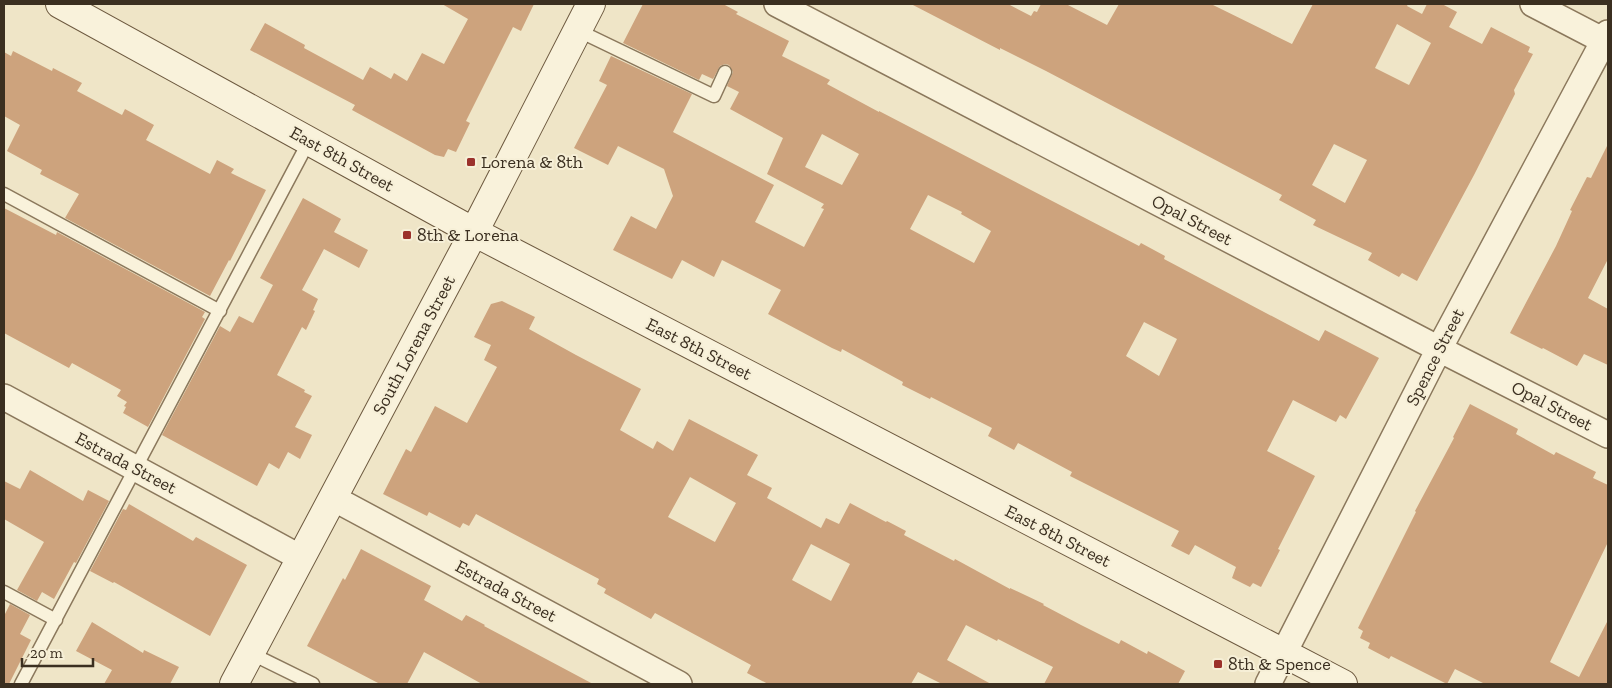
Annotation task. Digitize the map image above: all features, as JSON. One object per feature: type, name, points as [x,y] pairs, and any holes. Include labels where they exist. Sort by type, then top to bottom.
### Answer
[{"type":"main road","name":"East 8th Street","points":[[60,4],[474,232],[1343,684]]},
{"type":"main road","name":"South Lorena Street","points":[[234,684],[474,232],[591,4]]},
{"type":"street","name":"Opal Street","points":[[777,4],[1608,435]]},
{"type":"street","points":[[1533,4],[1607,39]]},
{"type":"street","name":"Spence Street","points":[[1268,684],[1439,349],[1607,39]]},
{"type":"street","name":"Estrada Street","points":[[4,397],[301,558]]},
{"type":"street","name":"Estrada Street","points":[[333,498],[678,684]]},
{"type":"lane","points":[[577,30],[714,96],[725,72]]},
{"type":"lane","points":[[22,684],[309,141]]},
{"type":"lane","points":[[4,194],[220,311]]},
{"type":"lane","points":[[4,592],[56,620]]},
{"type":"lane","points":[[250,653],[313,684]]},
{"type":"building","points":[[442,4],[534,4],[521,31],[513,27],[466,121],[470,123],[456,152],[448,149],[444,157],[435,155],[352,110],[355,105],[250,50],[265,23],[305,45],[304,48],[363,80],[370,67],[391,79],[394,73],[407,81],[422,53],[444,64],[468,19]]},
{"type":"building","points":[[643,4],[723,4],[738,12],[736,14],[789,41],[782,56],[830,80],[827,84],[1139,246],[1141,243],[1165,256],[1164,259],[1319,341],[1325,330],[1379,358],[1346,419],[1340,415],[1336,422],[1293,400],[1267,451],[1315,476],[1261,587],[1253,583],[1250,587],[1232,578],[1236,567],[1195,545],[1189,555],[1171,546],[1179,531],[1070,476],[1072,472],[1018,443],[1014,450],[988,436],[992,428],[931,397],[930,399],[902,385],[903,382],[842,349],[841,352],[832,348],[768,314],[781,290],[722,260],[714,277],[682,260],[672,279],[613,250],[631,216],[656,229],[673,196],[664,169],[618,146],[608,165],[574,148],[607,85],[599,81],[611,56],[692,94],[673,132],[774,185],[755,222],[804,247],[824,209],[821,208],[824,204],[767,174],[783,138],[730,109],[739,92],[727,86],[733,72],[729,65],[720,66],[713,79],[702,74],[699,80],[623,43]],"holes":[[[822,134],[859,154],[842,185],[805,167]],[[928,195],[962,212],[961,214],[991,231],[974,263],[910,229]],[[1144,322],[1177,339],[1159,376],[1126,356]]]},
{"type":"building","points":[[911,4],[1008,4],[1031,16],[1034,11],[1037,12],[1041,4],[1066,4],[1107,25],[1119,4],[1211,4],[1292,44],[1313,4],[1408,4],[1407,6],[1422,14],[1427,4],[1442,4],[1457,12],[1449,27],[1482,44],[1491,27],[1530,47],[1528,52],[1533,54],[1474,175],[1417,281],[1402,273],[1399,277],[1368,260],[1372,253],[1313,225],[1316,220],[1279,200],[1282,195],[1046,71],[1000,48],[1000,50]],"holes":[[[1397,24],[1431,43],[1409,85],[1375,68]],[[1334,144],[1367,160],[1345,203],[1312,185]]]},
{"type":"building","points":[[13,51],[52,71],[53,68],[82,83],[77,91],[122,115],[125,109],[154,125],[146,140],[210,174],[217,160],[234,169],[231,173],[266,190],[210,296],[65,218],[79,194],[40,174],[42,170],[7,151],[20,125],[4,116],[4,52],[11,56]]},
{"type":"building","points":[[1608,144],[1608,259],[1588,298],[1608,309],[1608,365],[1584,354],[1577,366],[1510,333],[1556,246],[1572,211],[1570,210],[1587,177],[1591,178]]},
{"type":"building","points":[[303,198],[341,219],[334,232],[368,250],[359,268],[324,249],[302,290],[318,299],[313,310],[315,311],[306,330],[302,327],[277,375],[305,390],[304,392],[312,396],[295,427],[312,435],[300,459],[288,452],[279,469],[269,463],[257,486],[162,435],[220,326],[230,332],[239,316],[253,323],[273,285],[260,278]]},
{"type":"building","points":[[4,208],[56,235],[57,232],[205,312],[202,317],[205,319],[148,427],[123,413],[127,402],[117,396],[121,390],[72,363],[69,368],[4,333]]},
{"type":"building","points":[[502,301],[535,317],[529,329],[641,389],[620,430],[653,449],[657,441],[673,451],[689,419],[758,455],[747,475],[772,488],[767,498],[821,528],[826,518],[839,524],[850,503],[906,531],[904,535],[954,561],[955,559],[1010,589],[1044,604],[1081,625],[1119,644],[1121,640],[1147,654],[1148,651],[1185,671],[1178,684],[1044,684],[1053,667],[966,625],[947,660],[991,684],[942,684],[918,672],[911,684],[768,684],[747,673],[751,665],[655,613],[651,619],[604,593],[606,589],[597,584],[599,579],[476,514],[469,526],[463,523],[460,528],[429,512],[427,516],[383,494],[406,449],[411,452],[435,406],[467,423],[497,367],[484,360],[491,345],[474,337],[491,304]],"holes":[[[690,477],[736,503],[715,542],[668,517]],[[811,544],[850,564],[831,601],[792,580]]]},
{"type":"building","points":[[1470,404],[1518,429],[1516,434],[1554,455],[1556,452],[1596,472],[1593,478],[1608,485],[1608,542],[1550,662],[1579,677],[1608,620],[1608,684],[1485,684],[1455,669],[1447,684],[1391,656],[1389,659],[1368,648],[1370,643],[1360,638],[1363,631],[1358,628]]},
{"type":"building","points":[[30,470],[83,501],[88,490],[109,501],[76,563],[74,562],[54,599],[42,592],[37,601],[17,590],[44,542],[4,519],[4,481],[20,489]]},
{"type":"building","points":[[129,504],[193,541],[196,537],[247,565],[210,636],[114,582],[90,571],[123,509],[126,510]]},
{"type":"building","points":[[361,549],[431,586],[424,600],[462,621],[466,615],[593,684],[482,684],[424,652],[407,684],[380,684],[307,646],[343,578],[345,580]]},
{"type":"building","points":[[10,604],[30,615],[20,634],[31,640],[9,684],[4,684],[4,616]]},
{"type":"building","points":[[92,622],[143,653],[144,650],[179,667],[170,684],[104,684],[112,670],[76,651]]},
{"type":"place","name":"Lorena & 8th","points":[[471,162]]},
{"type":"place","name":"8th & Lorena","points":[[407,235]]},
{"type":"place","name":"8th & Spence","points":[[1218,664]]}]
